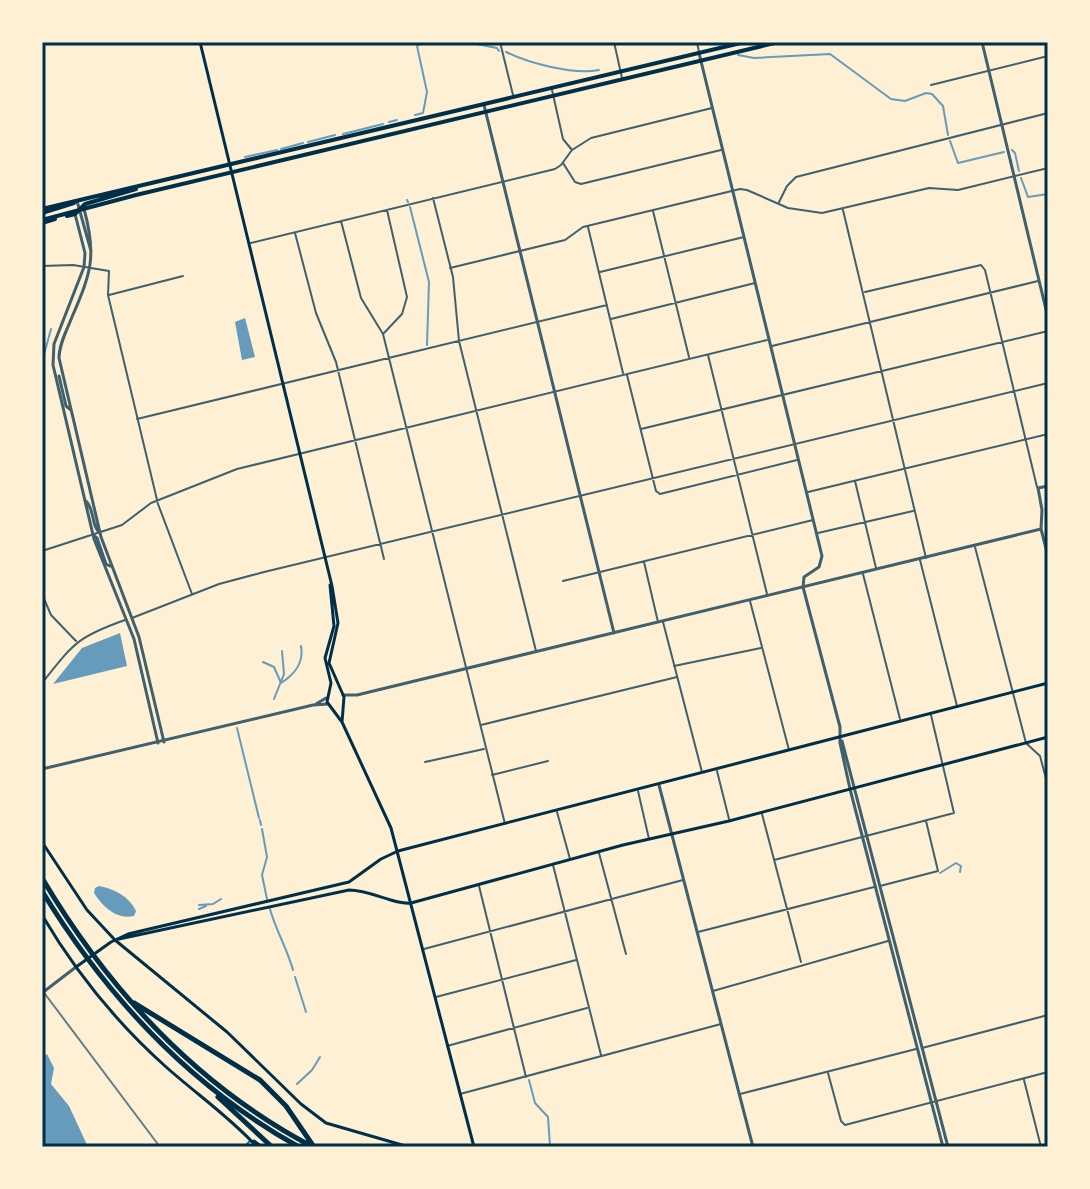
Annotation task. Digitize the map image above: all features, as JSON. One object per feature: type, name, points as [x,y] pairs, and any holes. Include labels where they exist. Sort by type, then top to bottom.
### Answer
[{"type":"highway","points":[[42,878],[81,946]]},
{"type":"highway","points":[[42,891],[138,1021],[272,1147]]},
{"type":"highway","points":[[98,969],[200,1069],[282,1130],[314,1147]]},
{"type":"highway","points":[[130,1001],[260,1080],[293,1114],[314,1147]]},
{"type":"highway","points":[[198,1077],[236,1107],[299,1147]]},
{"type":"main road","points":[[200,42],[338,619],[329,663],[341,693],[342,722]]},
{"type":"main road","points":[[42,211],[745,42]]},
{"type":"main road","points":[[42,221],[342,145],[779,42]]},
{"type":"main road","points":[[341,139],[342,145]]},
{"type":"main road","points":[[80,211],[85,204],[142,186]]},
{"type":"main road","points":[[329,578],[334,626],[325,658],[331,683],[327,696],[329,705],[342,722],[389,824],[398,851],[473,1146]]},
{"type":"main road","points":[[76,967],[115,940],[349,882],[398,851],[1048,683]]},
{"type":"main road","points":[[327,696],[334,690],[341,693]]},
{"type":"main road","points":[[329,705],[338,708],[343,703]]},
{"type":"main road","points":[[144,933],[349,890],[368,891],[401,904],[411,903],[570,859],[729,821],[1048,737]]},
{"type":"main road","points":[[42,842],[87,910],[115,940],[227,1032],[318,1118],[334,1126],[409,1147]]},
{"type":"main road","points":[[349,882],[349,890]]},
{"type":"main road","points":[[392,900],[410,897]]},
{"type":"main road","points":[[42,915],[76,967],[144,1047],[260,1147]]},
{"type":"street","points":[[500,42],[514,98]]},
{"type":"street","points":[[614,42],[622,79]]},
{"type":"street","points":[[697,42],[822,556],[819,567],[804,577],[803,587],[945,1147]]},
{"type":"street","points":[[982,42],[1048,318]]},
{"type":"street","points":[[931,85],[1048,56]]},
{"type":"street","points":[[552,89],[563,139],[572,150]]},
{"type":"street","points":[[484,105],[614,634]]},
{"type":"street","points":[[250,243],[555,169],[572,150],[600,135],[712,108]]},
{"type":"street","points":[[778,204],[787,186],[796,177],[1048,113]]},
{"type":"street","points":[[563,163],[575,182],[581,184],[723,150]]},
{"type":"street","points":[[450,268],[565,240],[587,226],[733,190],[747,190],[778,204],[813,213],[843,209],[929,188],[958,190],[1048,168]]},
{"type":"street","points":[[433,198],[450,268],[459,341],[536,652]]},
{"type":"street","points":[[77,201],[93,257],[59,352],[100,533],[133,617],[161,742]]},
{"type":"street","points":[[843,209],[926,558]]},
{"type":"street","points":[[383,334],[402,314],[407,297],[387,210]]},
{"type":"street","points":[[653,210],[689,359]]},
{"type":"street","points":[[80,211],[84,267],[52,356],[93,535],[147,682]]},
{"type":"street","points":[[341,221],[361,298],[383,334],[505,825]]},
{"type":"street","points":[[587,226],[656,491],[660,494],[798,460]]},
{"type":"street","points":[[295,232],[316,313],[338,371],[384,559]]},
{"type":"street","points":[[599,272],[744,237]]},
{"type":"street","points":[[863,292],[981,265],[985,270],[1038,488],[1041,529],[1048,556]]},
{"type":"street","points":[[42,266],[109,271],[108,295],[157,500],[192,595]]},
{"type":"street","points":[[108,295],[183,276]]},
{"type":"street","points":[[770,346],[1039,281]]},
{"type":"street","points":[[610,319],[755,283]]},
{"type":"street","points":[[137,419],[607,305]]},
{"type":"street","points":[[641,429],[1048,331]]},
{"type":"street","points":[[42,551],[122,525],[140,509],[157,500],[237,469],[769,339]]},
{"type":"street","points":[[708,354],[767,596]]},
{"type":"street","points":[[59,376],[66,406],[71,410]]},
{"type":"street","points":[[42,683],[76,642],[95,630],[219,584],[1048,383]]},
{"type":"street","points":[[806,493],[1048,434]]},
{"type":"street","points":[[75,458],[82,456]]},
{"type":"street","points":[[855,481],[877,569]]},
{"type":"street","points":[[1038,488],[1048,486]]},
{"type":"street","points":[[86,500],[96,530],[100,533]]},
{"type":"street","points":[[816,533],[914,510]]},
{"type":"street","points":[[563,581],[813,520]]},
{"type":"street","points":[[343,703],[357,695],[1041,529]]},
{"type":"street","points":[[93,535],[97,538],[106,564],[113,568]]},
{"type":"street","points":[[975,546],[1026,743],[1040,756],[1048,786]]},
{"type":"street","points":[[920,559],[957,707]]},
{"type":"street","points":[[644,562],[702,773]]},
{"type":"street","points":[[862,573],[901,722]]},
{"type":"street","points":[[42,594],[51,615],[76,642]]},
{"type":"street","points":[[749,601],[790,751]]},
{"type":"street","points":[[674,666],[763,648]]},
{"type":"street","points":[[480,725],[677,677]]},
{"type":"street","points":[[341,693],[357,695]]},
{"type":"street","points":[[313,705],[327,696]]},
{"type":"street","points":[[42,769],[313,705],[329,705]]},
{"type":"street","points":[[774,860],[954,813],[931,714]]},
{"type":"street","points":[[425,762],[486,748]]},
{"type":"street","points":[[492,775],[548,761]]},
{"type":"street","points":[[717,770],[729,821]]},
{"type":"street","points":[[659,785],[752,1146]]},
{"type":"street","points":[[637,790],[649,839]]},
{"type":"street","points":[[557,811],[570,859]]},
{"type":"street","points":[[761,812],[801,964]]},
{"type":"street","points":[[697,932],[938,871],[926,821]]},
{"type":"street","points":[[599,852],[626,954]]},
{"type":"street","points":[[553,865],[601,1056]]},
{"type":"street","points":[[423,950],[683,880]]},
{"type":"street","points":[[479,884],[526,1077]]},
{"type":"street","points":[[712,991],[891,940]]},
{"type":"street","points":[[435,998],[576,960]]},
{"type":"street","points":[[42,993],[76,967]]},
{"type":"street","points":[[447,1046],[588,1007]]},
{"type":"street","points":[[739,1095],[1048,1015]]},
{"type":"street","points":[[459,1094],[721,1024]]},
{"type":"street","points":[[828,1072],[843,1124],[1048,1072]]},
{"type":"street","points":[[1024,1079],[1041,1147]]},
{"type":"street","points":[[244,1147],[251,1140]]},
{"type":"water","points":[[245,318],[255,357],[242,360],[235,322]]},
{"type":"water","points":[[120,633],[127,666],[53,684],[82,648]]},
{"type":"water","points":[[99,886],[125,897],[136,911],[134,916],[122,916],[106,907],[94,893]]},
{"type":"water","points":[[47,1054],[54,1068],[51,1084],[69,1106],[88,1147],[42,1147],[42,1058]]},
{"type":"waterway","points":[[415,115],[423,113],[427,92],[417,46],[424,42]]},
{"type":"waterway","points":[[466,42],[499,51]]},
{"type":"waterway","points":[[506,52],[551,67],[599,70]]},
{"type":"waterway","points":[[738,55],[754,58],[830,54],[891,99],[905,101],[926,93],[932,94],[943,106],[948,135]]},
{"type":"waterway","points":[[389,122],[397,120]]},
{"type":"waterway","points":[[343,134],[383,124]]},
{"type":"waterway","points":[[308,142],[335,135]]},
{"type":"waterway","points":[[950,141],[958,163],[1004,152]]},
{"type":"waterway","points":[[281,149],[303,143]]},
{"type":"waterway","points":[[245,157],[277,150]]},
{"type":"waterway","points":[[1012,150],[1019,171]]},
{"type":"waterway","points":[[1021,178],[1028,197],[1048,194]]},
{"type":"waterway","points":[[410,207],[429,282],[427,345]]},
{"type":"waterway","points":[[42,362],[51,329]]},
{"type":"waterway","points":[[263,662],[274,667],[281,683],[297,668],[301,646]]},
{"type":"waterway","points":[[274,699],[284,674],[282,651]]},
{"type":"waterway","points":[[237,728],[259,818]]},
{"type":"waterway","points":[[260,820],[261,825]]},
{"type":"waterway","points":[[262,829],[267,857],[262,875],[267,899]]},
{"type":"waterway","points":[[940,873],[956,863],[961,866],[960,872]]},
{"type":"waterway","points":[[199,905],[213,904],[221,899]]},
{"type":"waterway","points":[[199,909],[206,906]]},
{"type":"waterway","points":[[270,909],[293,970]]},
{"type":"waterway","points":[[295,977],[306,1012]]},
{"type":"waterway","points":[[297,1084],[320,1057]]},
{"type":"waterway","points":[[529,1080],[535,1103],[548,1117],[550,1146]]},
{"type":"railway","points":[[42,990],[160,1147]]}]
